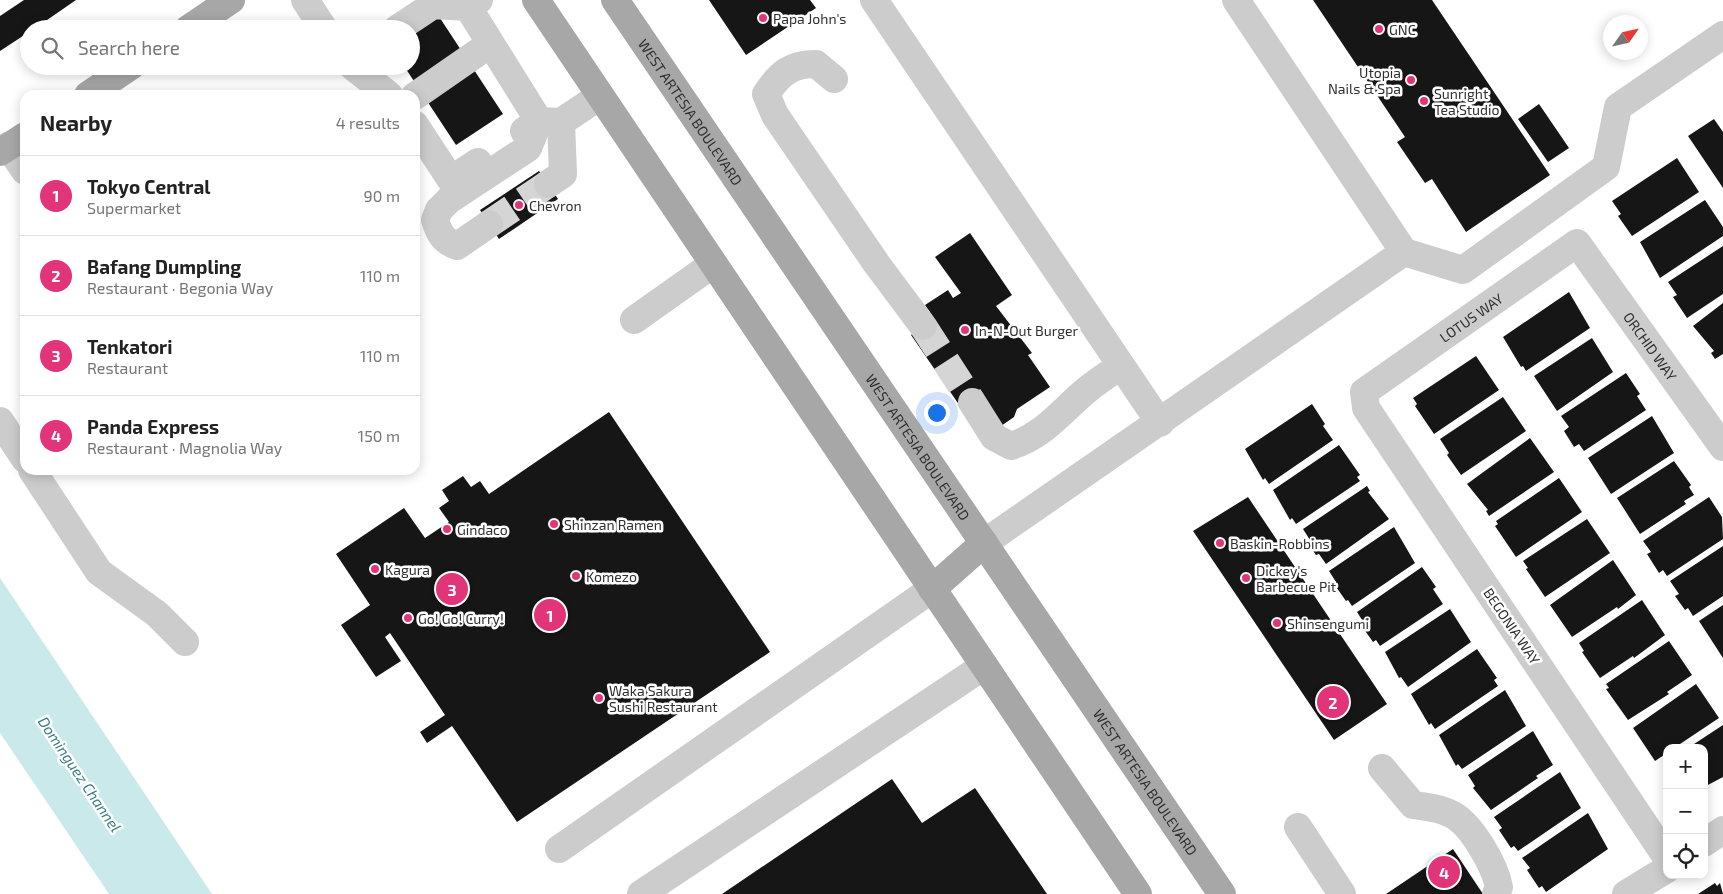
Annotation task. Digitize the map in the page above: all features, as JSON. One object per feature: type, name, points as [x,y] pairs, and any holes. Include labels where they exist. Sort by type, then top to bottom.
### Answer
[{"type":"main road","points":[[201,20],[231,0]]},
{"type":"main road","points":[[536,0],[1138,894]]},
{"type":"main road","name":"WEST ARTESIA BOULEVARD","points":[[615,0],[1222,894]]},
{"type":"main road","points":[[104,90],[121,75]]},
{"type":"main road","points":[[932,589],[984,543]]},
{"type":"street","points":[[305,0],[318,20]]},
{"type":"street","points":[[874,0],[1160,423]]},
{"type":"street","points":[[1236,0],[1404,252],[1463,270],[1606,167],[1618,107],[1723,34]]},
{"type":"street","points":[[410,20],[433,5],[473,3],[490,44],[550,121],[563,174],[548,184]]},
{"type":"street","points":[[420,93],[490,44]]},
{"type":"street","points":[[834,79],[816,64],[799,64],[777,77],[766,94],[775,116],[876,263],[923,326]]},
{"type":"street","points":[[363,75],[383,90]]},
{"type":"street","points":[[420,133],[451,180],[550,121],[600,96]]},
{"type":"street","points":[[489,224],[457,246],[446,242],[434,220],[439,210],[449,200],[528,148],[550,121]]},
{"type":"street","points":[[11,145],[20,162]]},
{"type":"street","name":"LOTUS WAY","points":[[1364,392],[1577,243]]},
{"type":"street","name":"ORCHID WAY","points":[[1577,243],[1723,447]]},
{"type":"street","points":[[984,543],[1160,423],[1404,252]]},
{"type":"street","points":[[634,320],[714,264]]},
{"type":"street","points":[[972,402],[994,437],[1011,446],[1028,441],[1053,422],[1088,389],[1120,366]]},
{"type":"street","name":"BEGONIA WAY","points":[[1364,392],[1366,408],[1663,852]]},
{"type":"street","points":[[0,421],[20,451]]},
{"type":"street","points":[[35,475],[99,572],[157,614],[185,642]]},
{"type":"street","points":[[559,849],[932,589]]},
{"type":"street","points":[[642,894],[984,666]]},
{"type":"street","points":[[1382,768],[1414,805],[1444,811],[1464,822],[1492,864],[1499,887],[1496,894]]},
{"type":"street","points":[[1298,827],[1342,894]]},
{"type":"street","points":[[1708,840],[1723,830]]},
{"type":"street","points":[[1626,894],[1663,871]]},
{"type":"water","name":"Dominguez Channel","points":[[0,578],[212,894],[109,894],[0,733]]},
{"type":"building","points":[[24,0],[76,0],[47,20],[20,20],[20,38],[0,51],[0,16]]},
{"type":"building","points":[[709,0],[810,0],[816,8],[746,55]]},
{"type":"building","points":[[1313,0],[1432,0],[1550,175],[1466,232],[1432,179],[1425,183],[1397,142],[1405,137]]},
{"type":"building","points":[[436,12],[503,114],[456,145],[410,75],[420,75],[420,23]]},
{"type":"building","points":[[1539,104],[1569,148],[1548,162],[1518,119]]},
{"type":"building","points":[[1714,119],[1723,132],[1723,188],[1688,136]]},
{"type":"building","points":[[1677,158],[1699,192],[1632,236],[1618,216],[1621,214],[1612,201]]},
{"type":"building","name":"Chevron","points":[[539,171],[558,199],[499,239],[480,210]]},
{"type":"building","points":[[1705,200],[1723,227],[1723,236],[1660,278],[1640,242]]},
{"type":"building","name":"In-N-Out Burger","points":[[970,233],[1012,295],[996,306],[1032,353],[1028,355],[1050,387],[1017,409],[1014,417],[1001,426],[962,409],[911,335],[934,318],[925,305],[948,290],[953,298],[961,293],[935,257]]},
{"type":"building","points":[[1723,246],[1723,294],[1687,318],[1673,297],[1677,295],[1668,282]]},
{"type":"building","points":[[1569,292],[1590,328],[1526,371],[1523,366],[1521,367],[1503,337]]},
{"type":"building","points":[[1723,303],[1723,354],[1715,359],[1711,353],[1714,351],[1693,326]]},
{"type":"building","points":[[1592,338],[1613,372],[1557,411],[1534,376]]},
{"type":"building","points":[[1476,356],[1499,390],[1434,434],[1415,406],[1417,404],[1413,398]]},
{"type":"building","points":[[1626,373],[1640,394],[1637,396],[1646,410],[1584,451],[1579,444],[1574,447],[1564,431],[1569,427],[1561,416]]},
{"type":"building","points":[[1503,397],[1526,431],[1461,475],[1447,455],[1449,453],[1440,439]]},
{"type":"building","points":[[1312,404],[1325,424],[1323,426],[1333,440],[1269,484],[1265,478],[1263,480],[1245,449]]},
{"type":"building","points":[[609,412],[770,652],[517,822],[452,726],[427,743],[420,732],[445,715],[390,633],[385,637],[401,661],[376,677],[341,625],[370,605],[336,554],[404,508],[425,538],[449,522],[439,508],[449,501],[442,490],[463,476],[471,487],[480,481],[489,494]]},
{"type":"building","points":[[1652,416],[1674,453],[1611,494],[1588,458]]},
{"type":"building","points":[[1530,438],[1554,472],[1489,516],[1486,511],[1488,510],[1467,484]]},
{"type":"building","points":[[1339,445],[1360,475],[1357,477],[1360,481],[1296,524],[1292,518],[1290,520],[1273,490]]},
{"type":"building","points":[[1674,461],[1691,485],[1689,487],[1694,495],[1684,501],[1686,504],[1640,534],[1617,498]]},
{"type":"building","points":[[1559,478],[1582,512],[1516,557],[1495,526],[1498,524],[1496,521]]},
{"type":"building","points":[[1367,486],[1370,491],[1368,492],[1389,519],[1326,564],[1319,554],[1316,555],[1307,542],[1310,540],[1303,529]]},
{"type":"building","points":[[1248,497],[1387,704],[1334,740],[1193,531]]},
{"type":"building","points":[[1709,497],[1722,517],[1723,539],[1667,576],[1663,570],[1659,573],[1647,554],[1651,552],[1643,541]]},
{"type":"building","points":[[1587,519],[1610,553],[1545,597],[1526,569],[1528,568],[1523,561]]},
{"type":"building","points":[[1394,527],[1415,563],[1352,606],[1334,584],[1336,582],[1329,571]]},
{"type":"building","points":[[1723,546],[1723,596],[1693,616],[1688,608],[1685,610],[1675,596],[1679,594],[1670,581]]},
{"type":"building","points":[[1613,560],[1636,595],[1618,609],[1617,607],[1572,637],[1550,605]]},
{"type":"building","points":[[1422,567],[1436,587],[1433,589],[1443,604],[1380,646],[1376,640],[1373,642],[1361,625],[1364,623],[1357,612]]},
{"type":"building","points":[[1642,600],[1665,635],[1634,658],[1633,656],[1600,678],[1582,652],[1584,651],[1579,643]]},
{"type":"building","points":[[1723,605],[1723,658],[1699,621]]},
{"type":"building","points":[[1450,609],[1471,642],[1408,687],[1401,677],[1399,678],[1385,652]]},
{"type":"building","points":[[1669,641],[1692,675],[1667,692],[1669,694],[1628,720],[1606,689],[1609,688],[1606,684]]},
{"type":"building","points":[[1477,649],[1497,678],[1494,680],[1498,686],[1435,729],[1431,723],[1429,725],[1411,694]]},
{"type":"building","points":[[1696,684],[1719,718],[1680,744],[1663,744],[1663,756],[1655,761],[1633,728]]},
{"type":"building","points":[[1505,690],[1526,726],[1462,769],[1458,764],[1456,766],[1439,735]]},
{"type":"building","points":[[1723,725],[1723,777],[1708,785],[1708,744],[1694,744]]},
{"type":"building","points":[[1533,731],[1553,765],[1536,776],[1538,778],[1491,810],[1473,788],[1475,786],[1468,775]]},
{"type":"building","points":[[1560,772],[1581,808],[1518,851],[1514,846],[1511,848],[1499,830],[1502,828],[1494,817]]},
{"type":"building","points":[[892,779],[922,823],[975,788],[1047,894],[722,894]]},
{"type":"building","points":[[1588,813],[1608,849],[1546,892],[1542,886],[1539,888],[1527,870],[1530,868],[1522,858]]},
{"type":"building","points":[[1453,849],[1483,894],[1386,894]]},
{"type":"building","points":[[1715,883],[1717,886],[1720,883],[1723,894],[1698,894]]},
{"type":"tunnel","points":[[489,224],[548,184]]},
{"type":"tunnel","points":[[923,326],[972,402]]},
{"type":"place","name":"Papa John's","points":[[763,18]]},
{"type":"place","name":"GNC","points":[[1379,29]]},
{"type":"place","name":"Utopia Nails & Spa","points":[[1411,80]]},
{"type":"place","name":"Sunright Tea Studio","points":[[1424,101]]},
{"type":"place","name":"Chevron","points":[[519,205]]},
{"type":"place","name":"In-N-Out Burger","points":[[965,330]]},
{"type":"place","name":"Shinzan Ramen","points":[[554,524]]},
{"type":"place","name":"Gindaco","points":[[447,529]]},
{"type":"place","name":"Baskin-Robbins","points":[[1220,543]]},
{"type":"place","name":"Kagura","points":[[375,569]]},
{"type":"place","name":"Komezo","points":[[576,576]]},
{"type":"place","name":"Dickey's Barbecue Pit","points":[[1246,578]]},
{"type":"place","name":"Tenkatori","points":[[452,589]]},
{"type":"place","name":"Tokyo Central","points":[[550,615]]},
{"type":"place","name":"Go! Go! Curry!","points":[[408,618]]},
{"type":"place","name":"Shinsengumi","points":[[1277,623]]},
{"type":"place","name":"Waka Sakura Sushi Restaurant","points":[[599,698]]},
{"type":"place","name":"Bafang Dumpling","points":[[1333,702]]},
{"type":"place","name":"Panda Express","points":[[1444,872]]}]
